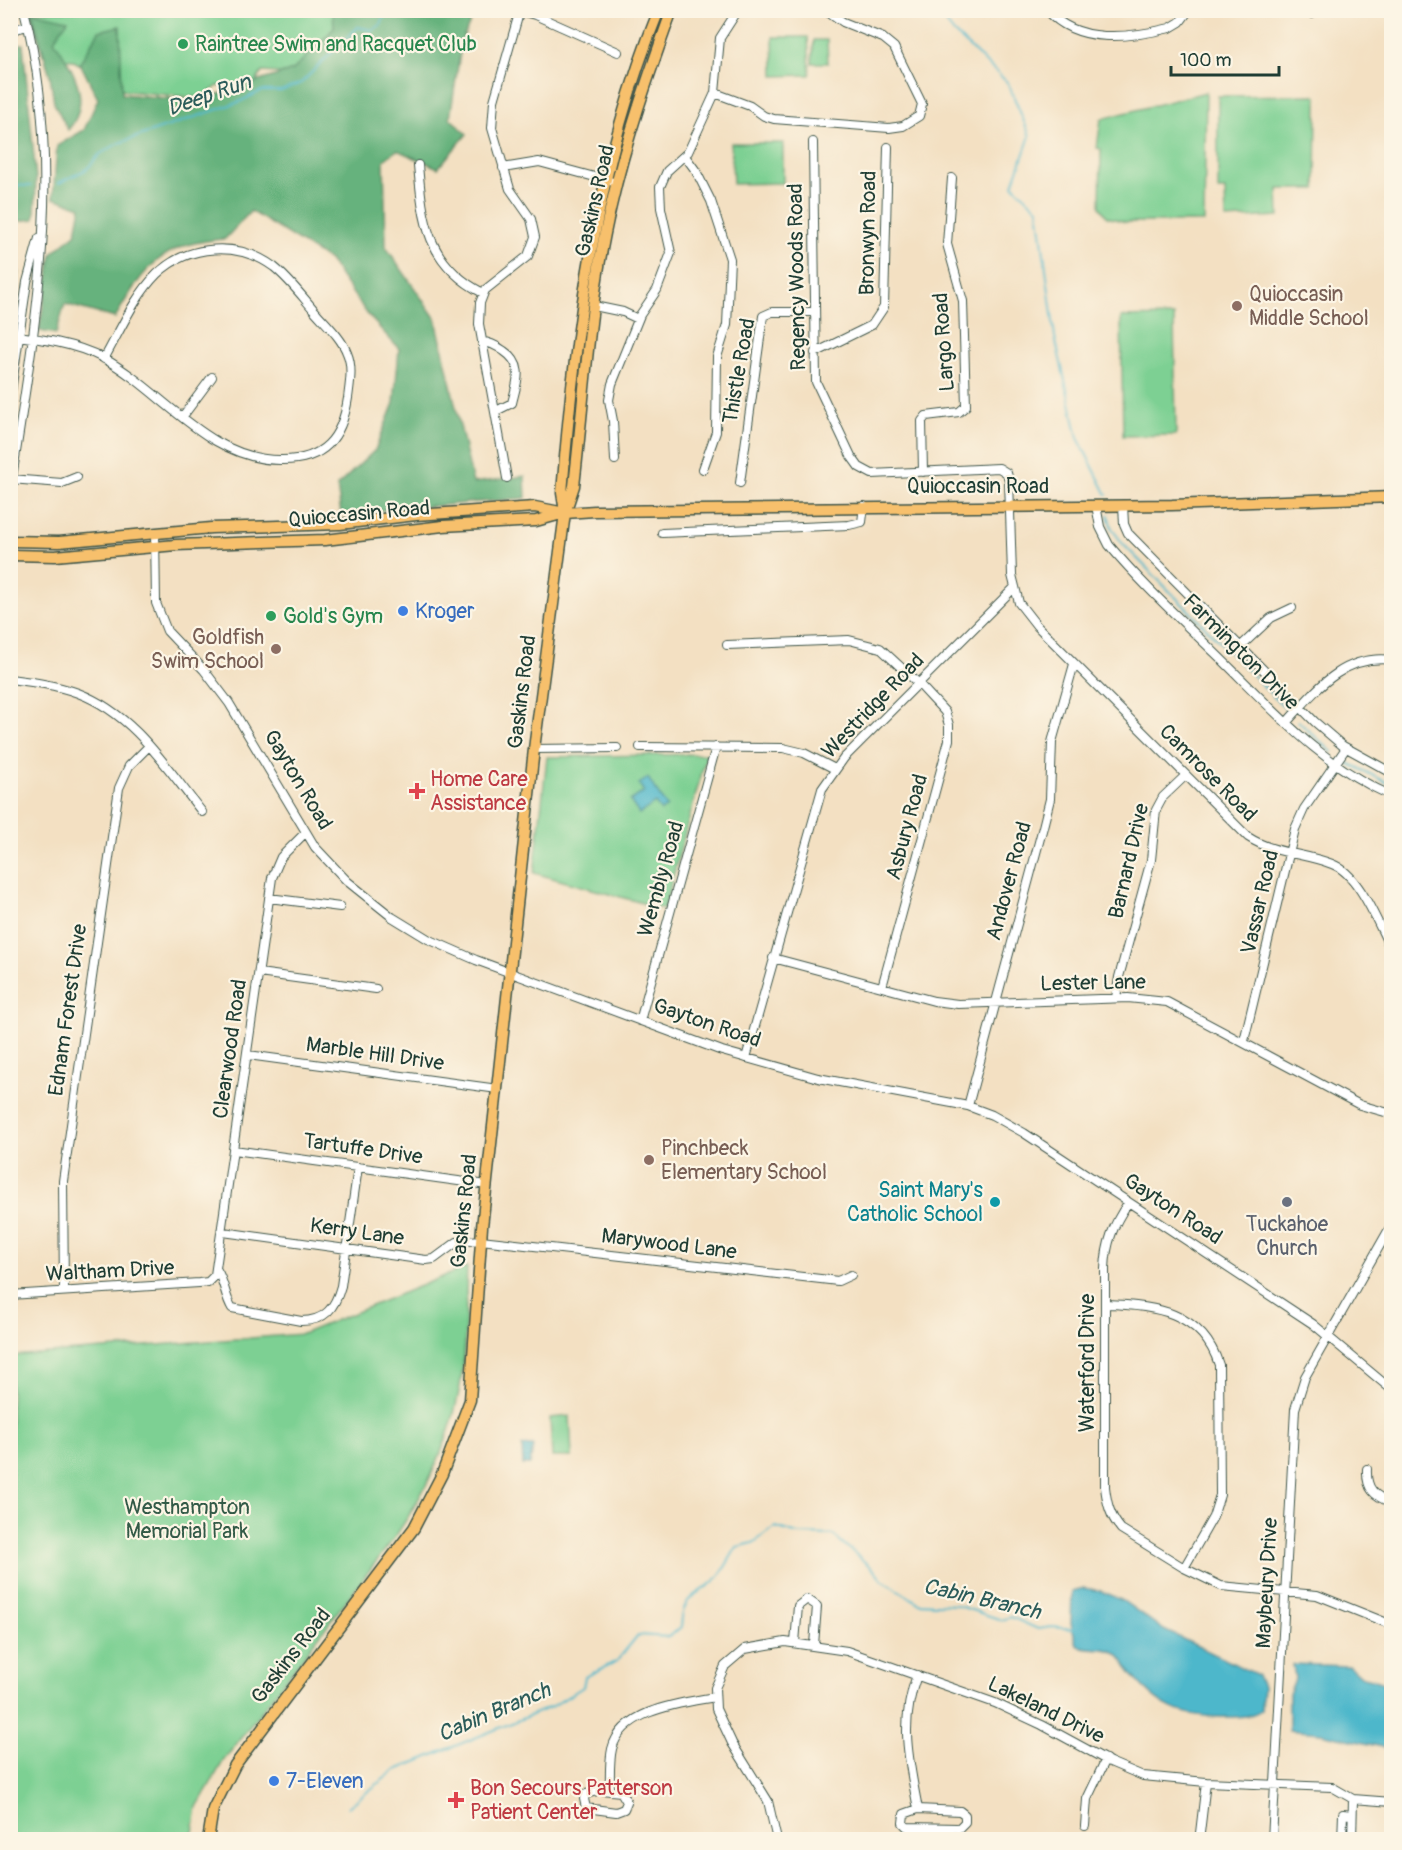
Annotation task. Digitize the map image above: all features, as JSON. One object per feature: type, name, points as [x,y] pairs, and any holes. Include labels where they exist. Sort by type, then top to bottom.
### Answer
[{"type":"main road","name":"Gaskins Road","points":[[565,513],[562,493],[579,320],[593,234],[605,180],[630,91],[659,10]]},
{"type":"main road","name":"Gaskins Road","points":[[208,1839],[213,1809],[235,1765],[414,1528],[442,1474],[470,1400],[486,1185],[534,749],[565,513],[574,486],[603,244],[617,183],[672,10]]},
{"type":"main road","name":"Quioccasin Road","points":[[155,532],[340,524],[416,515],[535,507],[565,513],[864,506],[1123,505],[1392,497]]},
{"type":"main road","name":"Quioccasin Road","points":[[155,547],[325,540],[433,527],[536,521],[565,513]]},
{"type":"main road","points":[[10,541],[81,540],[155,532]]},
{"type":"main road","points":[[10,555],[55,556],[155,547]]},
{"type":"street","points":[[10,491],[41,282],[43,223],[44,128],[38,75],[24,10]]},
{"type":"street","points":[[615,460],[614,420],[609,400],[612,384],[638,319],[657,290],[671,253],[661,208],[660,187],[667,171],[685,156],[715,93],[720,38],[738,10]]},
{"type":"street","points":[[715,93],[750,106],[764,116],[774,119],[889,128],[903,126],[919,116],[922,104],[894,47],[883,38],[843,22],[826,10]]},
{"type":"street","points":[[1047,10],[1066,28],[1096,36],[1170,28],[1180,22],[1189,10]]},
{"type":"street","points":[[507,478],[478,324],[483,293],[495,280],[523,261],[535,243],[535,228],[510,189],[495,144],[492,114],[520,11],[535,15],[618,52]]},
{"type":"street","points":[[10,30],[28,26]]},
{"type":"street","name":"Regency Woods Road","points":[[813,142],[817,387],[851,456],[859,467],[873,474],[1002,469],[1009,476],[1009,506]]},
{"type":"street","name":"Bronwyn Road","points":[[815,353],[872,325],[884,307],[888,147]]},
{"type":"street","points":[[685,156],[696,171],[711,201],[730,259],[727,325],[717,357],[716,432],[703,469]]},
{"type":"street","points":[[503,168],[539,162],[617,183]]},
{"type":"street","points":[[418,165],[422,218],[434,246],[462,281],[483,293]]},
{"type":"street","name":"Largo Road","points":[[923,472],[922,421],[926,416],[958,412],[966,406],[963,301],[947,244],[952,178]]},
{"type":"street","points":[[10,398],[15,336],[43,223]]},
{"type":"street","points":[[15,336],[72,346],[104,359],[218,442],[238,453],[268,460],[306,458],[328,446],[342,426],[351,374],[348,355],[336,335],[273,267],[241,252],[211,249],[182,257],[157,274],[144,288],[104,359]]},
{"type":"street","points":[[594,306],[623,312],[638,319]]},
{"type":"street","name":"Thistle Road","points":[[740,483],[764,315],[772,312],[814,312]]},
{"type":"street","points":[[482,342],[489,342],[508,354],[517,363],[519,372],[512,403],[496,411]]},
{"type":"street","points":[[183,416],[212,377]]},
{"type":"street","points":[[11,479],[62,483],[77,477]]},
{"type":"street","name":"Farmington Drive","points":[[1096,505],[1105,537],[1117,554],[1286,723],[1334,766],[1392,796]]},
{"type":"street","name":"Farmington Drive","points":[[1123,505],[1124,524],[1128,533],[1300,708],[1346,748],[1392,773]]},
{"type":"street","points":[[662,533],[849,525],[862,522],[864,506]]},
{"type":"street","points":[[1009,506],[1015,587]]},
{"type":"street","name":"Gayton Road","points":[[155,532],[156,603],[167,631],[204,670],[229,703],[304,833],[347,881],[392,917],[439,944],[640,1021],[746,1058],[821,1079],[968,1106],[992,1115],[1024,1132],[1328,1336],[1392,1390]]},
{"type":"street","name":"Camrose Road","points":[[1015,587],[1019,603],[1074,664],[1248,837],[1265,847],[1334,864],[1348,873],[1392,951]]},
{"type":"street","name":"Westridge Road","points":[[746,1058],[816,805],[835,769],[1015,587]]},
{"type":"street","points":[[1240,647],[1271,618],[1292,608]]},
{"type":"street","name":"Asbury Road","points":[[727,645],[849,640],[866,642],[893,658],[945,712],[950,740],[882,987]]},
{"type":"street","points":[[1286,723],[1326,680],[1349,665],[1369,659],[1392,660]]},
{"type":"street","name":"Andover Road","points":[[968,1106],[1050,799],[1052,742],[1074,664]]},
{"type":"street","points":[[10,679],[48,685],[94,700],[118,715],[136,730],[201,812]]},
{"type":"street","name":"Ednam Forest Drive","points":[[64,1292],[62,1221],[65,1158],[117,800],[121,782],[129,766],[149,746]]},
{"type":"street","points":[[640,747],[783,748],[804,753],[835,769]]},
{"type":"street","name":"Wembly Road","points":[[640,1021],[716,747]]},
{"type":"street","points":[[534,749],[618,748]]},
{"type":"street","name":"Vassar Road","points":[[1244,1041],[1301,815],[1346,748]]},
{"type":"street","name":"Barnard Drive","points":[[1116,998],[1119,976],[1151,860],[1156,810],[1163,797],[1185,776]]},
{"type":"street","name":"Clearwood Road","points":[[211,1280],[217,1270],[223,1232],[272,878],[279,862],[304,833]]},
{"type":"street","points":[[269,898],[340,907]]},
{"type":"street","name":"Lester Lane","points":[[773,958],[946,1003],[1116,998],[1145,998],[1167,1002],[1244,1041],[1360,1105],[1392,1114]]},
{"type":"street","points":[[259,973],[376,989]]},
{"type":"street","name":"Marble Hill Drive","points":[[248,1055],[498,1089]]},
{"type":"street","name":"Tartuffe Drive","points":[[234,1150],[486,1185]]},
{"type":"street","points":[[217,1270],[225,1284],[228,1302],[232,1308],[311,1321],[326,1314],[336,1304],[358,1167]]},
{"type":"street","name":"Waterford Drive","points":[[1128,1203],[1115,1223],[1107,1242],[1105,1304],[1105,1487],[1107,1505],[1118,1525],[1184,1568]]},
{"type":"street","points":[[1328,1336],[1392,1224]]},
{"type":"street","name":"Kerry Lane","points":[[223,1232],[430,1260],[457,1242],[481,1240]]},
{"type":"street","name":"Marywood Lane","points":[[481,1240],[838,1281],[851,1275]]},
{"type":"street","name":"Waltham Drive","points":[[10,1295],[199,1283],[211,1280]]},
{"type":"street","points":[[1105,1304],[1140,1305],[1165,1310],[1201,1334],[1214,1352],[1219,1365],[1220,1495],[1213,1517],[1184,1568],[1227,1588],[1317,1595],[1391,1622]]},
{"type":"street","name":"Maybeury Drive","points":[[1272,1839],[1295,1409],[1305,1377],[1328,1336]]},
{"type":"street","points":[[1367,1469],[1366,1483],[1371,1491],[1392,1503]]},
{"type":"street","points":[[795,1643],[798,1606],[807,1599],[813,1601],[817,1608],[814,1645]]},
{"type":"street","name":"Lakeland Drive","points":[[715,1697],[719,1676],[732,1658],[758,1644],[814,1645],[847,1651],[1010,1709],[1143,1776],[1206,1782],[1332,1787],[1353,1799],[1392,1802]]},
{"type":"street","points":[[917,1675],[906,1710],[905,1731],[918,1809]]},
{"type":"street","points":[[610,1791],[613,1748],[617,1737],[629,1724],[663,1709],[715,1697],[716,1709],[732,1743],[768,1801],[777,1839]]},
{"type":"street","points":[[1085,1826],[1087,1798],[1106,1759]]},
{"type":"street","points":[[1200,1833],[1206,1782]]},
{"type":"street","points":[[592,1791],[610,1791],[621,1792],[624,1795],[627,1802],[622,1810],[594,1811],[585,1806],[584,1799],[592,1791]]},
{"type":"street","points":[[1352,1839],[1353,1799]]},
{"type":"street","points":[[918,1809],[960,1811],[965,1815],[965,1822],[959,1828],[908,1827],[903,1823],[904,1814],[918,1809]]},
{"type":"street","points":[[1342,1839],[1343,1814],[1352,1815]]},
{"type":"green space","name":"Raintree Swim and Racquet Club","points":[[30,11],[344,11],[338,34],[291,74],[262,72],[252,88],[218,86],[201,98],[126,91],[72,60],[43,55]]},
{"type":"green space","points":[[333,11],[475,11],[462,40],[450,118],[467,134],[438,168],[397,150],[384,160],[386,247],[436,319],[473,483],[525,476],[526,498],[341,514],[337,486],[375,450],[394,403],[399,349],[368,315],[329,260],[251,211],[225,239],[203,241],[185,246],[158,260],[136,284],[115,318],[65,304],[56,334],[39,331],[52,254],[76,233],[81,207],[53,198],[57,146],[84,130],[98,99],[80,63],[99,31],[120,26],[122,94],[198,101],[293,70],[334,28]]},
{"type":"green space","points":[[32,12],[68,20],[54,40],[73,73],[80,96],[76,119],[68,130],[54,103],[50,76]]},
{"type":"green space","points":[[773,37],[808,37],[810,75],[774,76]]},
{"type":"green space","points":[[814,40],[827,40],[828,63],[812,63]]},
{"type":"green space","points":[[11,44],[23,44],[36,178],[35,219],[11,222]]},
{"type":"green space","points":[[1206,92],[1204,222],[1126,222],[1107,217],[1100,207],[1101,149],[1097,148],[1101,119]]},
{"type":"green space","points":[[1314,95],[1317,97],[1316,189],[1278,189],[1279,216],[1226,219],[1225,190],[1218,190],[1218,96]]},
{"type":"green space","points":[[731,143],[783,143],[783,183],[733,184]]},
{"type":"green space","points":[[11,267],[19,272],[11,314]]},
{"type":"green space","points":[[1174,316],[1176,435],[1123,436],[1121,317]]},
{"type":"green space","points":[[707,754],[664,909],[534,873],[547,757]]},
{"type":"green space","name":"Westhampton Memorial Park","points":[[467,1267],[465,1342],[460,1386],[450,1426],[426,1484],[395,1537],[224,1760],[197,1807],[192,1839],[11,1839],[11,1356],[302,1334]]},
{"type":"green space","points":[[570,1416],[572,1457],[552,1457],[550,1418]]},
{"type":"water","points":[[648,778],[667,807],[661,811],[655,803],[639,814],[630,801],[644,792],[639,784]]},
{"type":"water","points":[[522,1446],[533,1446],[530,1465],[523,1465]]},
{"type":"water","points":[[1084,1588],[1101,1591],[1123,1601],[1164,1630],[1258,1675],[1263,1687],[1261,1710],[1247,1716],[1231,1717],[1182,1712],[1152,1696],[1116,1653],[1077,1645],[1071,1623],[1072,1591]]},
{"type":"water","points":[[1293,1664],[1350,1666],[1361,1676],[1391,1685],[1391,1749],[1321,1733],[1289,1730],[1289,1694],[1295,1679]]},
{"type":"waterway","name":"Deep Run","points":[[59,183],[87,169],[100,154],[119,143],[239,102],[261,91],[281,91],[301,83],[358,27],[372,30],[381,25],[386,10]]},
{"type":"waterway","points":[[936,10],[954,33],[1008,83],[1030,136],[1013,185],[1038,209],[1055,337],[1078,438],[1107,495]]},
{"type":"waterway","name":"Deep Run","points":[[10,185],[31,186]]},
{"type":"waterway","points":[[1108,515],[1112,529],[1123,544],[1286,709]]},
{"type":"waterway","points":[[1298,721],[1332,752]]},
{"type":"waterway","points":[[1346,762],[1392,785]]},
{"type":"waterway","name":"Cabin Branch","points":[[348,1807],[394,1771],[553,1706],[583,1687],[585,1677],[617,1661],[638,1635],[669,1637],[681,1627],[684,1607],[688,1601],[718,1577],[737,1547],[753,1543],[775,1527],[798,1534],[833,1535],[873,1569],[882,1580],[919,1603],[956,1605],[1002,1620],[1011,1617],[1038,1629],[1052,1627],[1074,1629]]},
{"type":"waterway","name":"Cabin Branch","points":[[281,1840],[300,1833]]},
{"type":"place","name":"Raintree Swim and Racquet Club","points":[[183,44]]},
{"type":"place","name":"Quioccasin Middle School","points":[[1237,306]]},
{"type":"place","name":"Kroger","points":[[403,611]]},
{"type":"place","name":"Gold's Gym","points":[[271,616]]},
{"type":"place","name":"Goldfish Swim School","points":[[276,649]]},
{"type":"place","name":"Home Care Assistance","points":[[417,791]]},
{"type":"place","name":"Pinchbeck Elementary School","points":[[649,1160]]},
{"type":"place","name":"Saint Mary's Catholic School","points":[[995,1202]]},
{"type":"place","name":"Tuckahoe Church","points":[[1287,1202]]},
{"type":"place","name":"7-Eleven","points":[[274,1781]]},
{"type":"place","name":"Bon Secours Patterson Patient Center","points":[[456,1800]]}]
